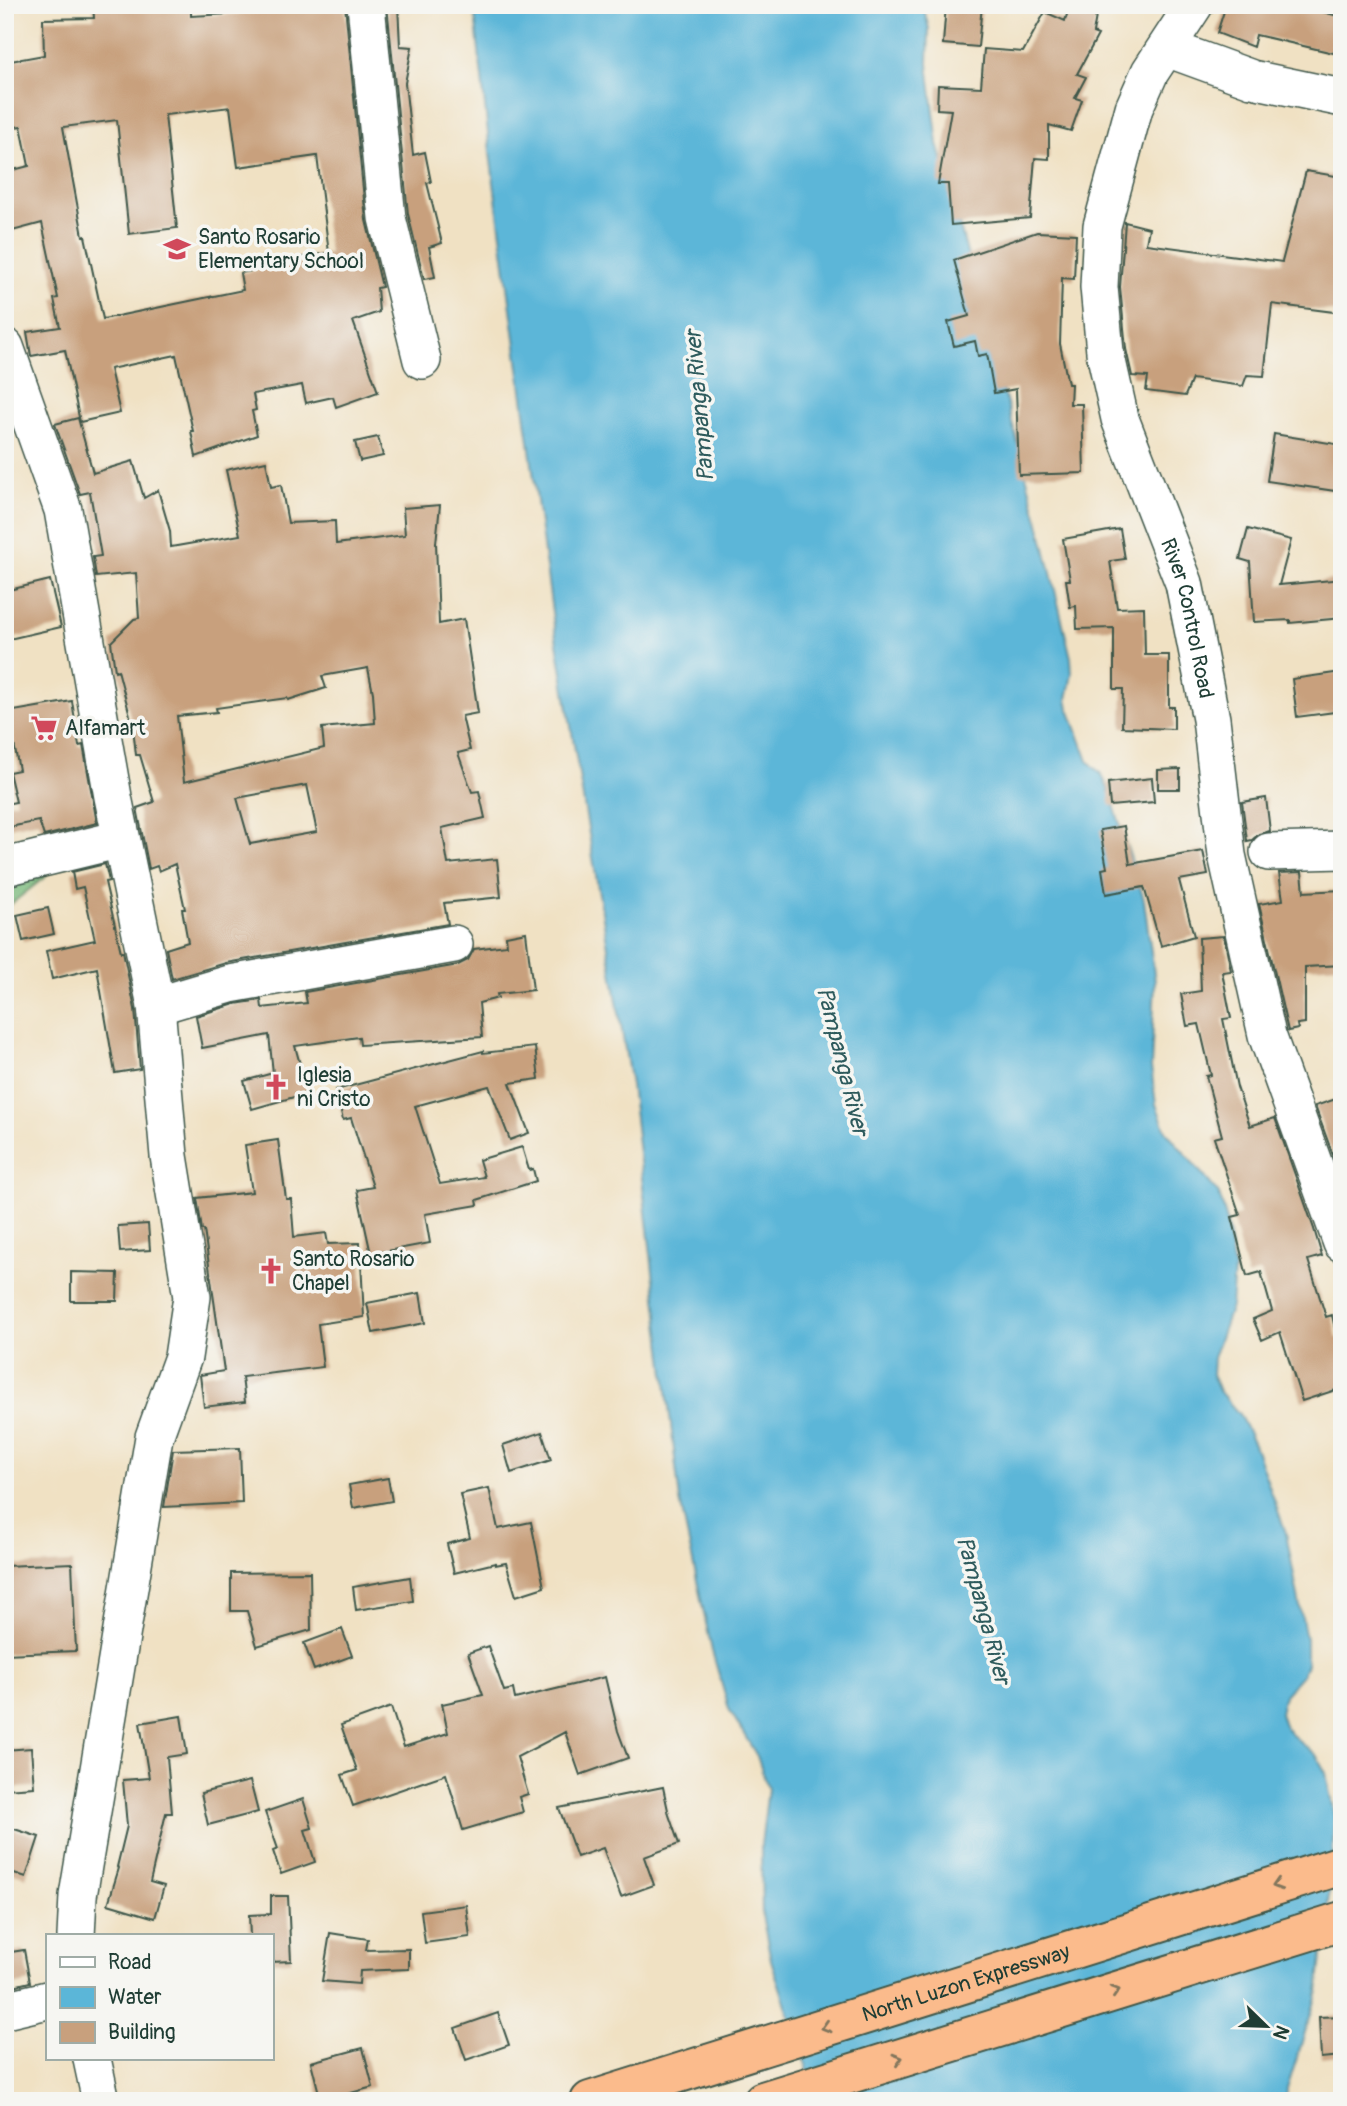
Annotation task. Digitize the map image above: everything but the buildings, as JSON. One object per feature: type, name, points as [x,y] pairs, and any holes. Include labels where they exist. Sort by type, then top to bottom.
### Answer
[{"type":"highway","name":"North Luzon Expressway","points":[[590,2101],[1342,1865]]},
{"type":"highway","points":[[763,2101],[1342,1921]]},
{"type":"street","points":[[366,5],[387,218],[422,360]]},
{"type":"street","name":"River Control Road","points":[[1194,5],[1150,72],[1134,108],[1102,226],[1099,286],[1105,352],[1120,419],[1184,583],[1211,719],[1227,855],[1267,1035],[1341,1238]]},
{"type":"street","points":[[1167,48],[1252,79],[1342,98]]},
{"type":"street","points":[[5,347],[63,510],[121,839],[156,1006],[169,1156],[192,1297],[183,1357],[154,1437],[78,1896],[76,1934]]},
{"type":"street","points":[[5,867],[121,839]]},
{"type":"street","points":[[1269,852],[1342,850]]},
{"type":"street","points":[[156,1006],[230,984],[454,944]]},
{"type":"street","points":[[5,2010],[46,2000]]},
{"type":"street","points":[[92,2060],[101,2101]]},
{"type":"green space","points":[[35,833],[46,876],[5,909],[5,850]]},
{"type":"water","name":"Pampanga River","points":[[474,5],[923,5],[929,29],[928,64],[938,144],[1042,535],[1071,658],[1072,674],[1067,699],[1069,709],[1088,761],[1102,775],[1111,796],[1144,900],[1155,981],[1151,1068],[1156,1104],[1166,1131],[1219,1194],[1226,1218],[1234,1270],[1231,1306],[1213,1358],[1212,1374],[1219,1391],[1239,1414],[1254,1444],[1286,1533],[1306,1639],[1306,1664],[1302,1675],[1284,1695],[1280,1713],[1284,1725],[1316,1755],[1326,1773],[1334,1816],[1332,1868],[1318,1992],[1287,2089],[1286,2101],[818,2101],[771,1960],[762,1915],[761,1845],[768,1789],[757,1756],[729,1709],[712,1651],[680,1501],[631,1085],[553,619],[491,161]]},
{"type":"place","name":"Santo Rosario Elementary School","points":[[177,249]]},
{"type":"place","name":"Alfamart","points":[[44,728]]},
{"type":"place","name":"Iglesia ni Cristo","points":[[276,1087]]},
{"type":"place","name":"Santo Rosario Chapel","points":[[271,1271]]}]
